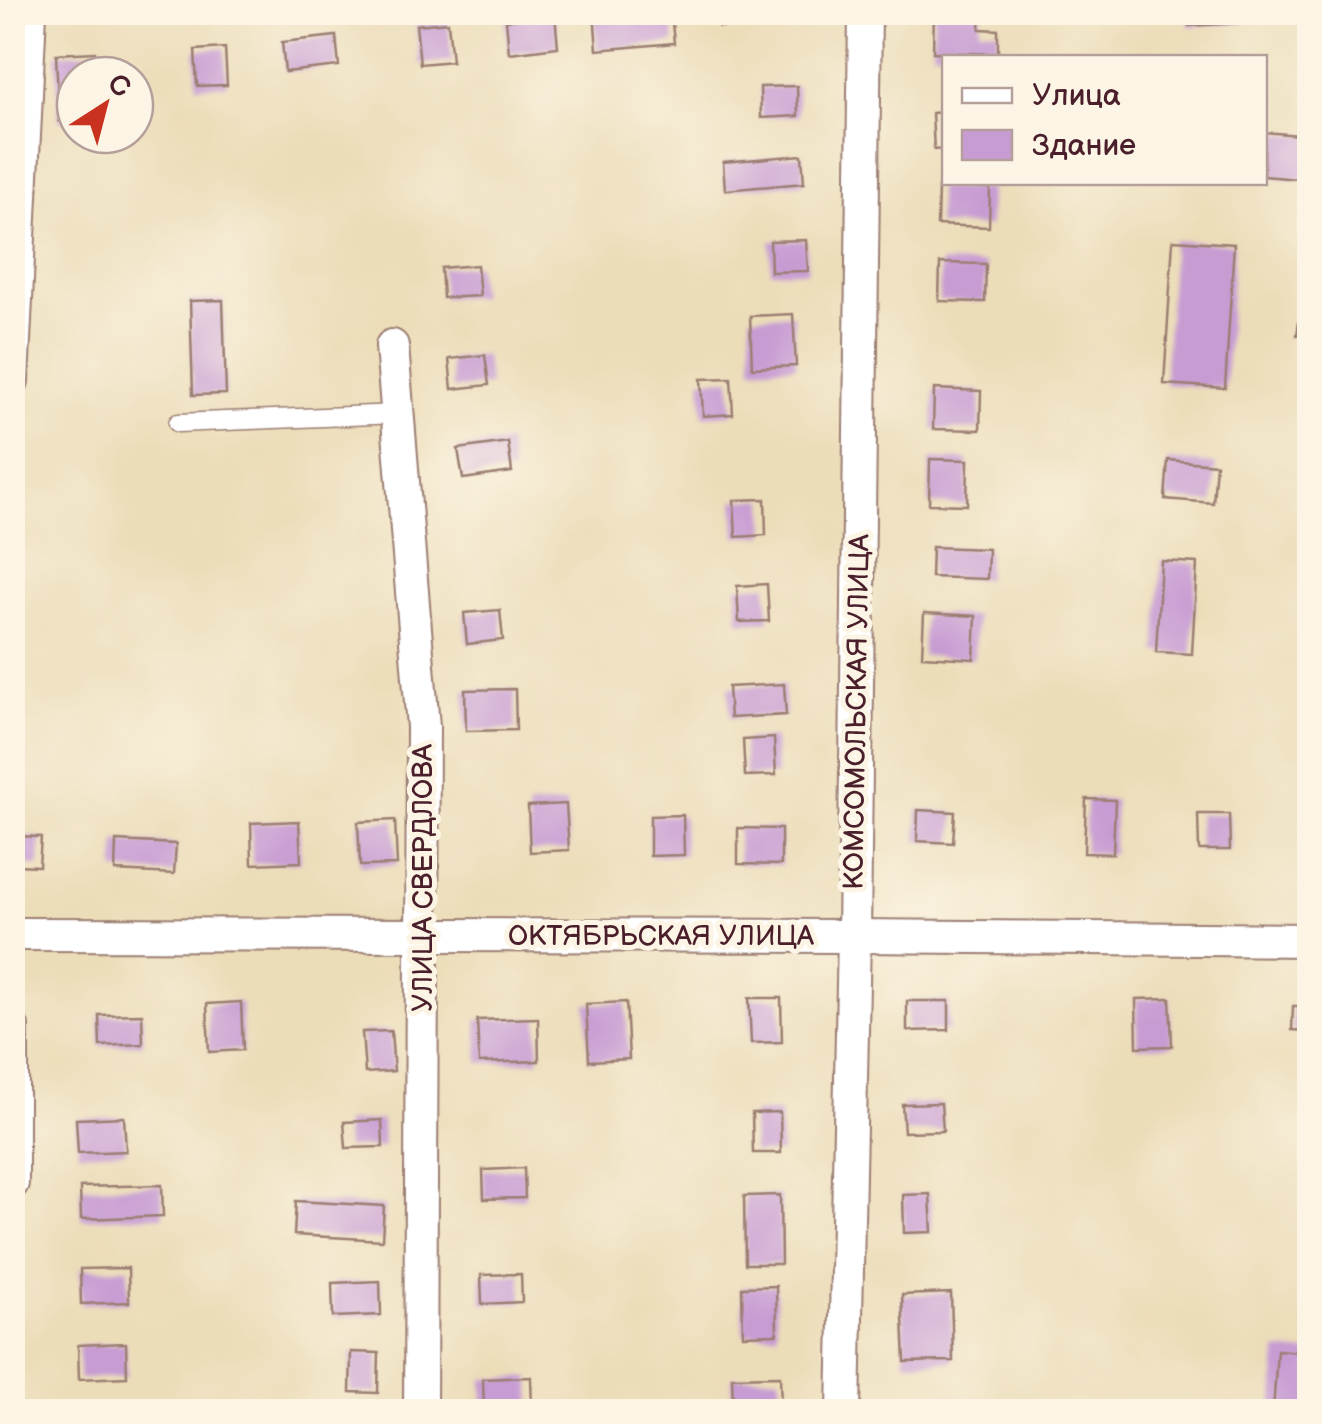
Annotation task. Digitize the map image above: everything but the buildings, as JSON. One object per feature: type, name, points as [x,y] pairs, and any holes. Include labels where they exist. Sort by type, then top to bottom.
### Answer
[{"type":"street","points":[[12,381],[30,12]]},
{"type":"street","name":"КОМСОМОЛЬСКАЯ УЛИЦА","points":[[844,1412],[865,12]]},
{"type":"street","name":"УЛИЦА СВЕРДЛОВА","points":[[392,346],[423,727],[420,1412]]},
{"type":"street","name":"ОКТЯБРЬСКАЯ УЛИЦА","points":[[12,934],[1310,940]]},
{"type":"street","points":[[12,1027],[12,1183]]},
{"type":"lane","points":[[178,423],[398,414]]}]
